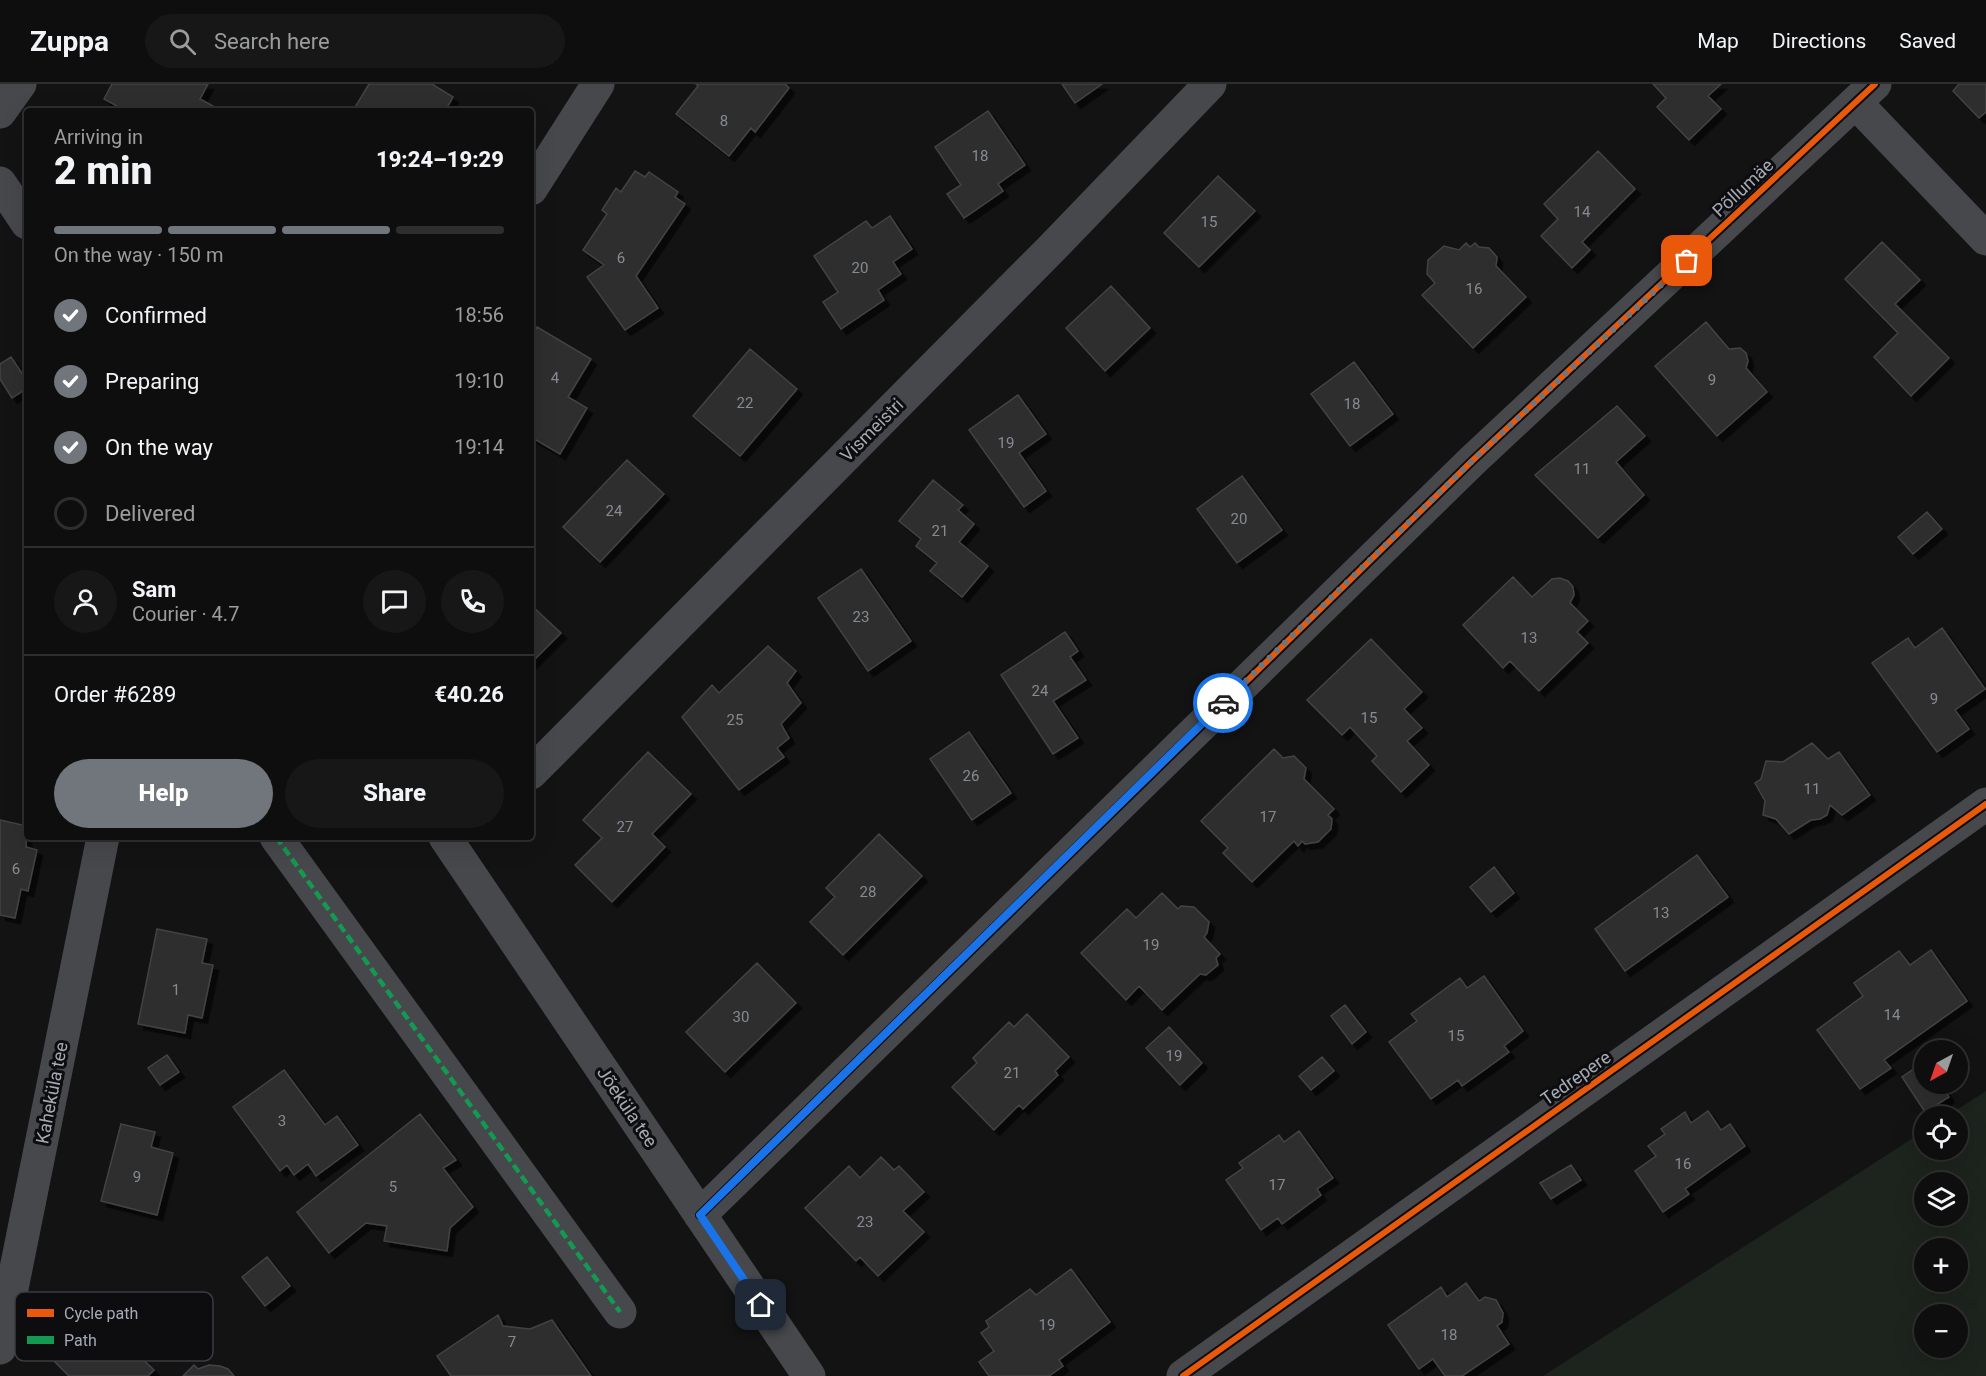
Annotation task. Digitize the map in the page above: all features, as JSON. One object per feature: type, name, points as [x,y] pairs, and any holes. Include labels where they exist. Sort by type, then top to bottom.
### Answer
[{"type":"street","points":[[0,112],[20,84]]},
{"type":"street","points":[[534,184],[598,84]]},
{"type":"street","name":"Vismeistri","points":[[534,770],[1051,249],[1210,84]]},
{"type":"street","name":"Põllumäe","points":[[700,1215],[1472,461],[1865,94],[1986,239]]},
{"type":"street","points":[[0,183],[24,219]]},
{"type":"street","name":"Tedrepere","points":[[1183,1376],[1986,804]]},
{"type":"street","name":"Kaheküla tee","points":[[0,1348],[102,840]]},
{"type":"street","points":[[278,840],[620,1312]]},
{"type":"street","name":"Jõeküla tee","points":[[456,842],[700,1215],[809,1376]]},
{"type":"shaded area","points":[[1986,1091],[1986,1376],[1543,1376],[1914,1137],[1914,1160],[1968,1160],[1968,1106],[1963,1106]]},
{"type":"building","points":[[112,84],[208,84],[200,99],[216,108],[120,108],[104,99]]},
{"type":"building","points":[[369,84],[432,84],[453,97],[447,108],[355,108]]},
{"type":"building","points":[[696,84],[785,84],[789,88],[755,132],[751,128],[729,156],[676,114],[698,86]]},
{"type":"building","points":[[1062,84],[1102,84],[1075,103]]},
{"type":"building","points":[[1653,84],[1721,84],[1708,96],[1721,109],[1689,140],[1657,107],[1666,98]]},
{"type":"building","points":[[1959,84],[1986,84],[1986,112],[1979,118],[1953,91]]},
{"type":"building","points":[[988,111],[1025,165],[998,184],[1003,191],[964,218],[947,194],[961,185],[935,147]]},
{"type":"building","points":[[1598,151],[1635,189],[1582,242],[1590,250],[1572,268],[1541,236],[1558,219],[1544,204]]},
{"type":"building","points":[[635,171],[645,177],[649,172],[678,192],[675,197],[685,204],[636,276],[658,308],[625,330],[587,277],[604,265],[583,250],[607,214],[602,210],[616,188],[621,192]]},
{"type":"building","points":[[1218,176],[1255,211],[1199,267],[1164,233]]},
{"type":"building","points":[[890,216],[912,249],[893,262],[901,274],[878,290],[884,300],[841,329],[823,302],[838,292],[814,256],[866,221],[872,228]]},
{"type":"building","points":[[1882,242],[1920,280],[1895,304],[1949,358],[1911,396],[1874,357],[1898,333],[1845,279]]},
{"type":"building","points":[[1466,243],[1470,247],[1475,243],[1479,247],[1489,248],[1497,257],[1496,266],[1526,297],[1473,348],[1422,295],[1435,283],[1427,274],[1428,260],[1444,246],[1459,250]]},
{"type":"building","points":[[1111,286],[1150,328],[1105,371],[1066,328]]},
{"type":"building","points":[[1706,322],[1729,349],[1740,348],[1746,353],[1748,361],[1746,368],[1767,392],[1717,436],[1655,366]]},
{"type":"building","points":[[537,327],[591,359],[568,397],[587,408],[560,454],[534,439],[534,332]]},
{"type":"building","points":[[750,349],[797,389],[740,456],[693,416]]},
{"type":"building","points":[[11,357],[24,376],[24,390],[12,398],[0,379],[0,364]]},
{"type":"building","points":[[1354,362],[1393,414],[1350,446],[1311,394]]},
{"type":"building","points":[[1018,395],[1046,434],[1019,453],[1046,491],[1024,507],[969,430]]},
{"type":"building","points":[[1617,406],[1645,436],[1616,462],[1644,495],[1598,538],[1535,475]]},
{"type":"building","points":[[627,460],[664,494],[600,562],[563,527]]},
{"type":"building","points":[[1242,476],[1282,530],[1237,563],[1197,509]]},
{"type":"building","points":[[933,480],[963,505],[958,510],[974,524],[959,542],[988,566],[962,597],[930,571],[937,563],[916,546],[921,539],[899,521]]},
{"type":"building","points":[[1927,512],[1942,529],[1913,554],[1898,537]]},
{"type":"building","points":[[861,569],[911,641],[868,671],[818,598]]},
{"type":"building","points":[[1513,577],[1532,597],[1552,579],[1560,578],[1568,581],[1573,587],[1574,595],[1570,603],[1588,621],[1577,632],[1588,643],[1539,691],[1510,661],[1503,668],[1463,625]]},
{"type":"building","points":[[534,608],[561,633],[534,660]]},
{"type":"building","points":[[1942,628],[1985,689],[1955,710],[1969,729],[1937,752],[1872,663],[1908,638],[1915,648]]},
{"type":"building","points":[[1065,632],[1078,651],[1070,657],[1086,680],[1053,701],[1078,738],[1053,754],[1001,675]]},
{"type":"building","points":[[1371,639],[1422,692],[1404,709],[1422,728],[1407,741],[1429,765],[1401,792],[1372,761],[1377,756],[1350,727],[1342,735],[1307,700]]},
{"type":"building","points":[[768,646],[796,671],[787,683],[801,703],[781,724],[789,738],[777,748],[784,757],[739,790],[682,717],[712,685],[719,693]]},
{"type":"building","points":[[969,732],[1011,793],[972,820],[930,759]]},
{"type":"building","points":[[1812,743],[1828,759],[1839,752],[1870,795],[1842,815],[1830,805],[1827,815],[1811,820],[1789,834],[1776,819],[1763,815],[1765,801],[1755,783],[1761,779],[1766,761],[1783,762]]},
{"type":"building","points":[[1274,749],[1283,758],[1294,756],[1306,768],[1304,779],[1334,809],[1328,815],[1332,819],[1331,829],[1318,842],[1305,844],[1302,841],[1298,846],[1294,841],[1252,882],[1223,853],[1228,848],[1201,821]]},
{"type":"building","points":[[648,752],[691,794],[652,834],[665,847],[612,902],[575,865],[602,838],[583,820]]},
{"type":"building","points":[[0,820],[24,825],[26,847],[37,850],[28,891],[21,889],[15,918],[0,915]]},
{"type":"building","points":[[879,834],[922,876],[843,955],[810,922],[835,897],[826,888]]},
{"type":"building","points":[[1697,855],[1728,897],[1625,971],[1595,929]]},
{"type":"building","points":[[1494,867],[1514,893],[1491,912],[1470,887]]},
{"type":"building","points":[[1162,893],[1178,909],[1181,906],[1194,907],[1209,922],[1204,937],[1220,954],[1216,958],[1218,965],[1206,975],[1200,974],[1162,1010],[1139,986],[1126,1000],[1081,953],[1127,909],[1136,918]]},
{"type":"building","points":[[157,929],[207,939],[202,963],[213,965],[202,1018],[188,1015],[185,1033],[138,1024]]},
{"type":"building","points":[[1931,950],[1967,1001],[1884,1060],[1891,1068],[1860,1089],[1817,1030],[1863,996],[1854,983],[1899,951],[1910,965]]},
{"type":"building","points":[[757,963],[796,1003],[725,1072],[686,1032]]},
{"type":"building","points":[[1484,976],[1523,1031],[1504,1046],[1509,1052],[1462,1086],[1458,1080],[1431,1099],[1389,1042],[1417,1021],[1411,1014],[1460,978],[1467,988]]},
{"type":"building","points":[[1345,1005],[1366,1032],[1352,1044],[1331,1016]]},
{"type":"building","points":[[1027,1014],[1069,1057],[1055,1071],[1058,1075],[1023,1109],[1019,1105],[994,1130],[952,1087],[977,1063],[973,1058],[1009,1022],[1014,1027]]},
{"type":"building","points":[[1169,1027],[1202,1063],[1180,1085],[1146,1048]]},
{"type":"building","points":[[167,1055],[179,1072],[160,1085],[148,1068]]},
{"type":"building","points":[[1322,1057],[1334,1071],[1311,1090],[1299,1076]]},
{"type":"building","points":[[1914,1069],[1914,1094],[1947,1094],[1949,1097],[1935,1106],[1921,1106],[1902,1077]]},
{"type":"building","points":[[284,1070],[325,1125],[337,1116],[358,1145],[316,1176],[308,1164],[294,1175],[287,1165],[280,1171],[233,1107]]},
{"type":"building","points":[[1708,1111],[1721,1130],[1730,1124],[1745,1146],[1685,1189],[1689,1194],[1663,1212],[1635,1171],[1656,1156],[1648,1146],[1665,1134],[1661,1129],[1685,1112],[1691,1123]]},
{"type":"building","points":[[420,1114],[456,1160],[443,1168],[473,1207],[450,1228],[447,1251],[384,1241],[387,1226],[366,1223],[329,1253],[297,1212]]},
{"type":"building","points":[[121,1124],[155,1132],[151,1147],[173,1153],[157,1215],[101,1201]]},
{"type":"building","points":[[1299,1131],[1333,1178],[1317,1189],[1321,1195],[1282,1224],[1278,1218],[1261,1230],[1226,1180],[1243,1168],[1239,1163],[1279,1135],[1284,1142]]},
{"type":"building","points":[[881,1157],[894,1170],[899,1166],[924,1192],[903,1211],[924,1232],[878,1276],[860,1257],[856,1261],[805,1208],[849,1166],[860,1178]]},
{"type":"building","points":[[1571,1165],[1581,1180],[1551,1199],[1540,1183]]},
{"type":"building","points":[[267,1257],[290,1286],[265,1306],[242,1277]]},
{"type":"building","points":[[1071,1269],[1110,1322],[1059,1360],[1063,1366],[1049,1376],[989,1376],[979,1362],[994,1351],[981,1333],[989,1327],[986,1321],[1030,1289],[1036,1295]]},
{"type":"building","points":[[1466,1283],[1479,1301],[1485,1297],[1496,1300],[1503,1313],[1502,1322],[1497,1326],[1509,1344],[1462,1376],[1445,1376],[1433,1359],[1419,1369],[1388,1325],[1441,1287],[1447,1297]]},
{"type":"building","points":[[498,1315],[503,1326],[530,1329],[552,1320],[591,1376],[451,1376],[437,1356]]},
{"type":"building","points":[[54,1361],[144,1361],[154,1370],[148,1376],[69,1376]]},
{"type":"building","points":[[194,1365],[198,1369],[209,1365],[220,1366],[228,1369],[234,1376],[183,1376]]},
{"type":"marked path","points":[[278,840],[620,1312]]},
{"type":"cycle path","points":[[700,1215],[1472,461],[1875,84]]},
{"type":"cycle path","points":[[1183,1376],[1986,804]]},
{"type":"way so far","points":[[1223,703],[1472,461],[1687,261]]},
{"type":"route","points":[[761,1305],[700,1215],[1223,703]]}]
